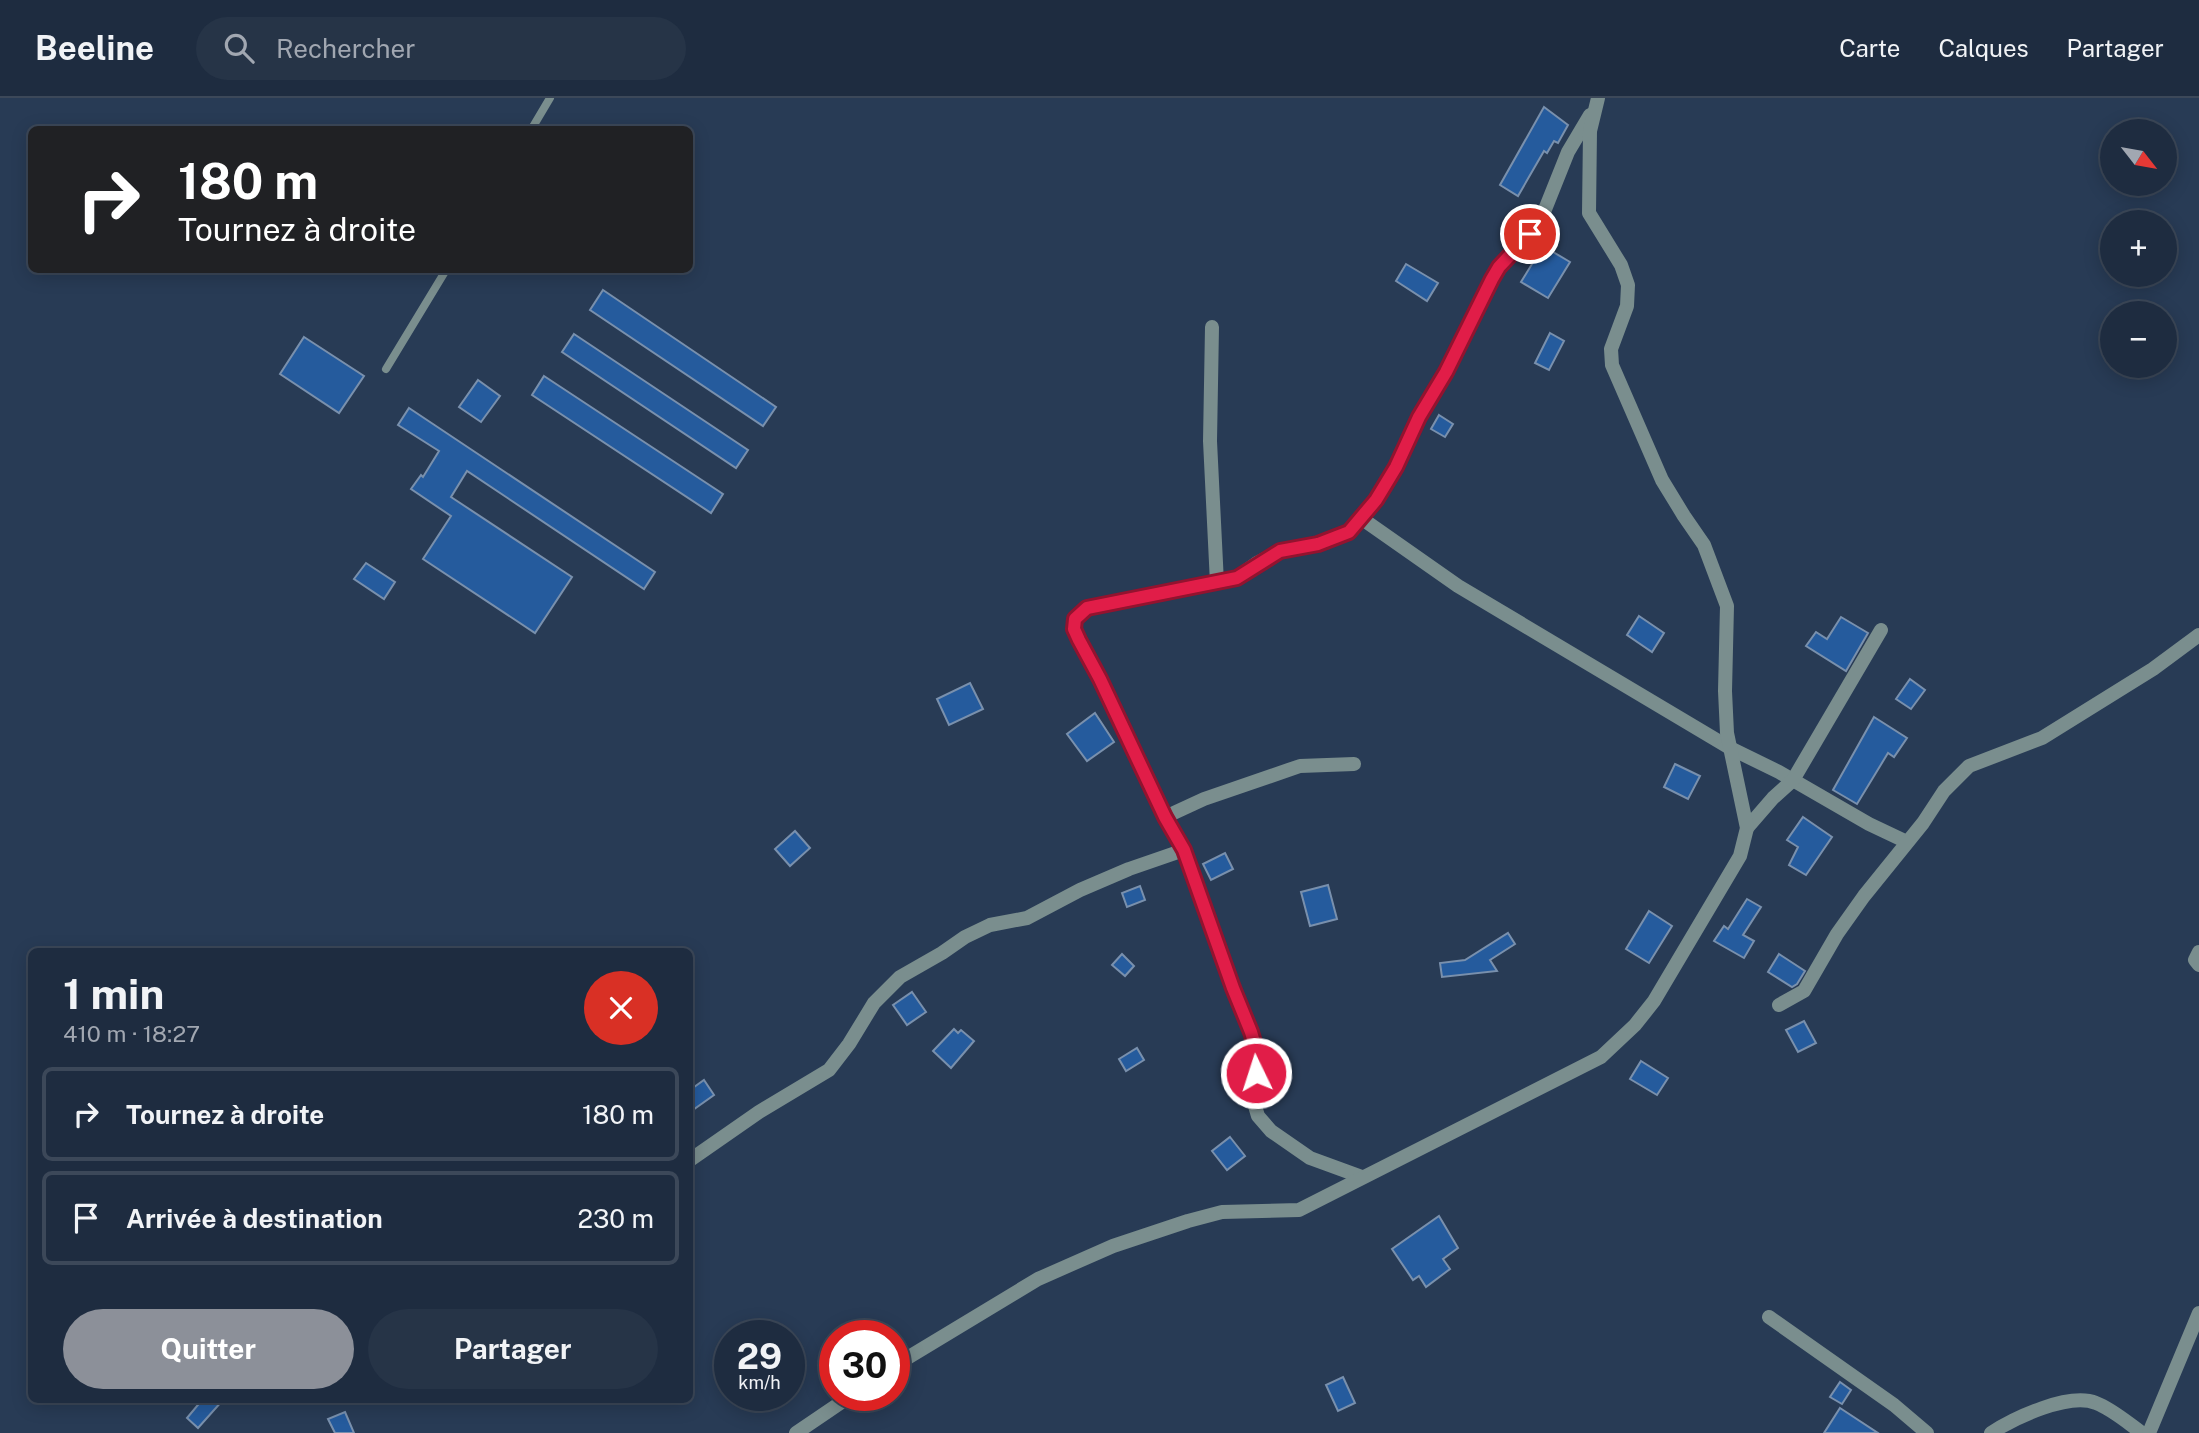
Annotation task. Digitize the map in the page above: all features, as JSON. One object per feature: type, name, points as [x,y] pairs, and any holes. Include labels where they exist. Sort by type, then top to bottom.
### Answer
[{"type":"street","points":[[1362,1177],[1310,1158],[1271,1131],[1258,1116],[1252,1096],[1257,1052],[1184,850],[1165,817],[1079,640],[1074,629],[1075,619],[1087,608],[1237,578],[1280,551],[1318,544],[1349,532],[1376,500],[1396,467],[1419,417],[1446,372],[1499,267],[1530,234],[1544,212],[1568,152],[1596,104]]},
{"type":"street","points":[[910,1356],[1038,1279],[1113,1246],[1188,1220],[1222,1212],[1299,1210],[1601,1057],[1635,1025],[1654,1002],[1740,856],[1747,828],[1730,748],[1725,691],[1727,606],[1717,573],[1704,545],[1662,480],[1612,365],[1611,349],[1627,306],[1628,285],[1621,265],[1589,213],[1590,131],[1596,104]]},
{"type":"street","points":[[1212,327],[1210,441],[1217,583]]},
{"type":"street","points":[[1361,518],[1458,586],[1730,748],[1907,842]]},
{"type":"street","points":[[1747,828],[1793,780],[1881,629]]},
{"type":"street","points":[[1779,1005],[1804,990],[1864,896],[1923,823],[1944,791],[1969,766],[2042,738],[2153,669],[2199,635]]},
{"type":"street","points":[[1165,817],[1204,799],[1300,766],[1353,764]]},
{"type":"street","points":[[693,1158],[759,1112],[829,1070],[849,1044],[874,1003],[900,977],[965,937],[990,925],[1027,918],[1080,890],[1184,850]]},
{"type":"street","points":[[2199,952],[2195,960],[2199,965]]},
{"type":"street","points":[[2149,1433],[2199,1313]]},
{"type":"street","points":[[1769,1317],[1894,1405],[1927,1433]]},
{"type":"street","points":[[1992,1433],[2018,1417],[2083,1400],[2101,1405],[2142,1433]]},
{"type":"street","points":[[796,1433],[828,1411]]},
{"type":"lane","points":[[533,126],[550,98]]},
{"type":"lane","points":[[386,369],[444,273]]},
{"type":"building","points":[[1544,107],[1568,125],[1558,143],[1554,141],[1547,153],[1544,151],[1518,196],[1500,185]]},
{"type":"building","points":[[1543,246],[1570,262],[1548,298],[1521,282]]},
{"type":"building","points":[[1406,264],[1438,283],[1427,301],[1396,281]]},
{"type":"building","points":[[603,290],[776,407],[763,426],[590,310]]},
{"type":"building","points":[[1550,333],[1564,341],[1549,370],[1535,363]]},
{"type":"building","points":[[574,334],[748,450],[736,468],[562,352]]},
{"type":"building","points":[[304,337],[364,376],[339,413],[280,374]]},
{"type":"building","points":[[544,376],[723,494],[711,513],[532,395]]},
{"type":"building","points":[[478,380],[500,396],[481,422],[459,407]]},
{"type":"building","points":[[409,408],[655,572],[644,589],[467,471],[451,497],[572,577],[535,633],[423,559],[451,516],[411,489],[421,475],[423,477],[439,451],[398,425]]},
{"type":"building","points":[[1439,415],[1453,424],[1445,437],[1431,429]]},
{"type":"building","points":[[366,563],[395,582],[384,599],[354,579]]},
{"type":"building","points":[[1639,616],[1664,633],[1652,652],[1627,635]]},
{"type":"building","points":[[1841,617],[1868,633],[1846,671],[1806,646],[1816,632],[1827,639]]},
{"type":"building","points":[[1910,679],[1925,690],[1911,709],[1896,699]]},
{"type":"building","points":[[970,683],[983,709],[949,725],[937,699]]},
{"type":"building","points":[[1095,713],[1114,742],[1087,761],[1067,734]]},
{"type":"building","points":[[1874,717],[1907,738],[1894,757],[1888,753],[1857,804],[1833,790]]},
{"type":"building","points":[[1675,764],[1700,776],[1688,799],[1664,787]]},
{"type":"building","points":[[1803,817],[1832,837],[1806,875],[1789,865],[1798,847],[1787,840]]},
{"type":"building","points":[[795,831],[810,848],[790,866],[775,849]]},
{"type":"building","points":[[1225,853],[1233,869],[1211,880],[1203,864]]},
{"type":"building","points":[[1328,885],[1337,919],[1310,926],[1301,892]]},
{"type":"building","points":[[1140,886],[1145,900],[1127,907],[1122,893]]},
{"type":"building","points":[[1747,899],[1761,907],[1743,935],[1754,941],[1744,958],[1714,941],[1724,926],[1728,929]]},
{"type":"building","points":[[1649,911],[1672,926],[1649,963],[1626,949]]},
{"type":"building","points":[[1508,933],[1515,944],[1490,960],[1497,971],[1442,977],[1440,963],[1465,960]]},
{"type":"building","points":[[1122,954],[1134,966],[1125,976],[1112,965]]},
{"type":"building","points":[[1779,954],[1805,971],[1792,987],[1768,972]]},
{"type":"building","points":[[912,992],[926,1012],[907,1025],[893,1005]]},
{"type":"building","points":[[1804,1021],[1816,1043],[1798,1052],[1786,1030]]},
{"type":"building","points":[[954,1029],[958,1033],[961,1030],[974,1041],[951,1068],[933,1051]]},
{"type":"building","points":[[1137,1048],[1144,1060],[1126,1071],[1119,1059]]},
{"type":"building","points":[[1641,1061],[1668,1078],[1657,1095],[1630,1079]]},
{"type":"building","points":[[704,1080],[714,1095],[693,1110],[693,1088]]},
{"type":"building","points":[[1230,1137],[1245,1156],[1227,1170],[1212,1151]]},
{"type":"building","points":[[1439,1216],[1458,1248],[1443,1259],[1450,1269],[1426,1287],[1419,1276],[1413,1280],[1392,1249]]},
{"type":"building","points":[[1343,1377],[1355,1403],[1338,1411],[1326,1385]]},
{"type":"building","points":[[1840,1382],[1851,1390],[1842,1404],[1830,1397]]},
{"type":"building","points":[[200,1403],[220,1403],[198,1428],[187,1418]]},
{"type":"building","points":[[1840,1408],[1878,1433],[1824,1433]]},
{"type":"building","points":[[345,1412],[354,1433],[335,1433],[328,1419]]},
{"type":"route","points":[[1256,1073],[1257,1052],[1251,1032],[1184,850],[1165,817],[1079,640],[1074,629],[1075,619],[1087,608],[1237,578],[1256,563],[1280,551],[1318,544],[1349,532],[1376,500],[1396,467],[1419,417],[1446,372],[1499,267],[1530,234]]}]
